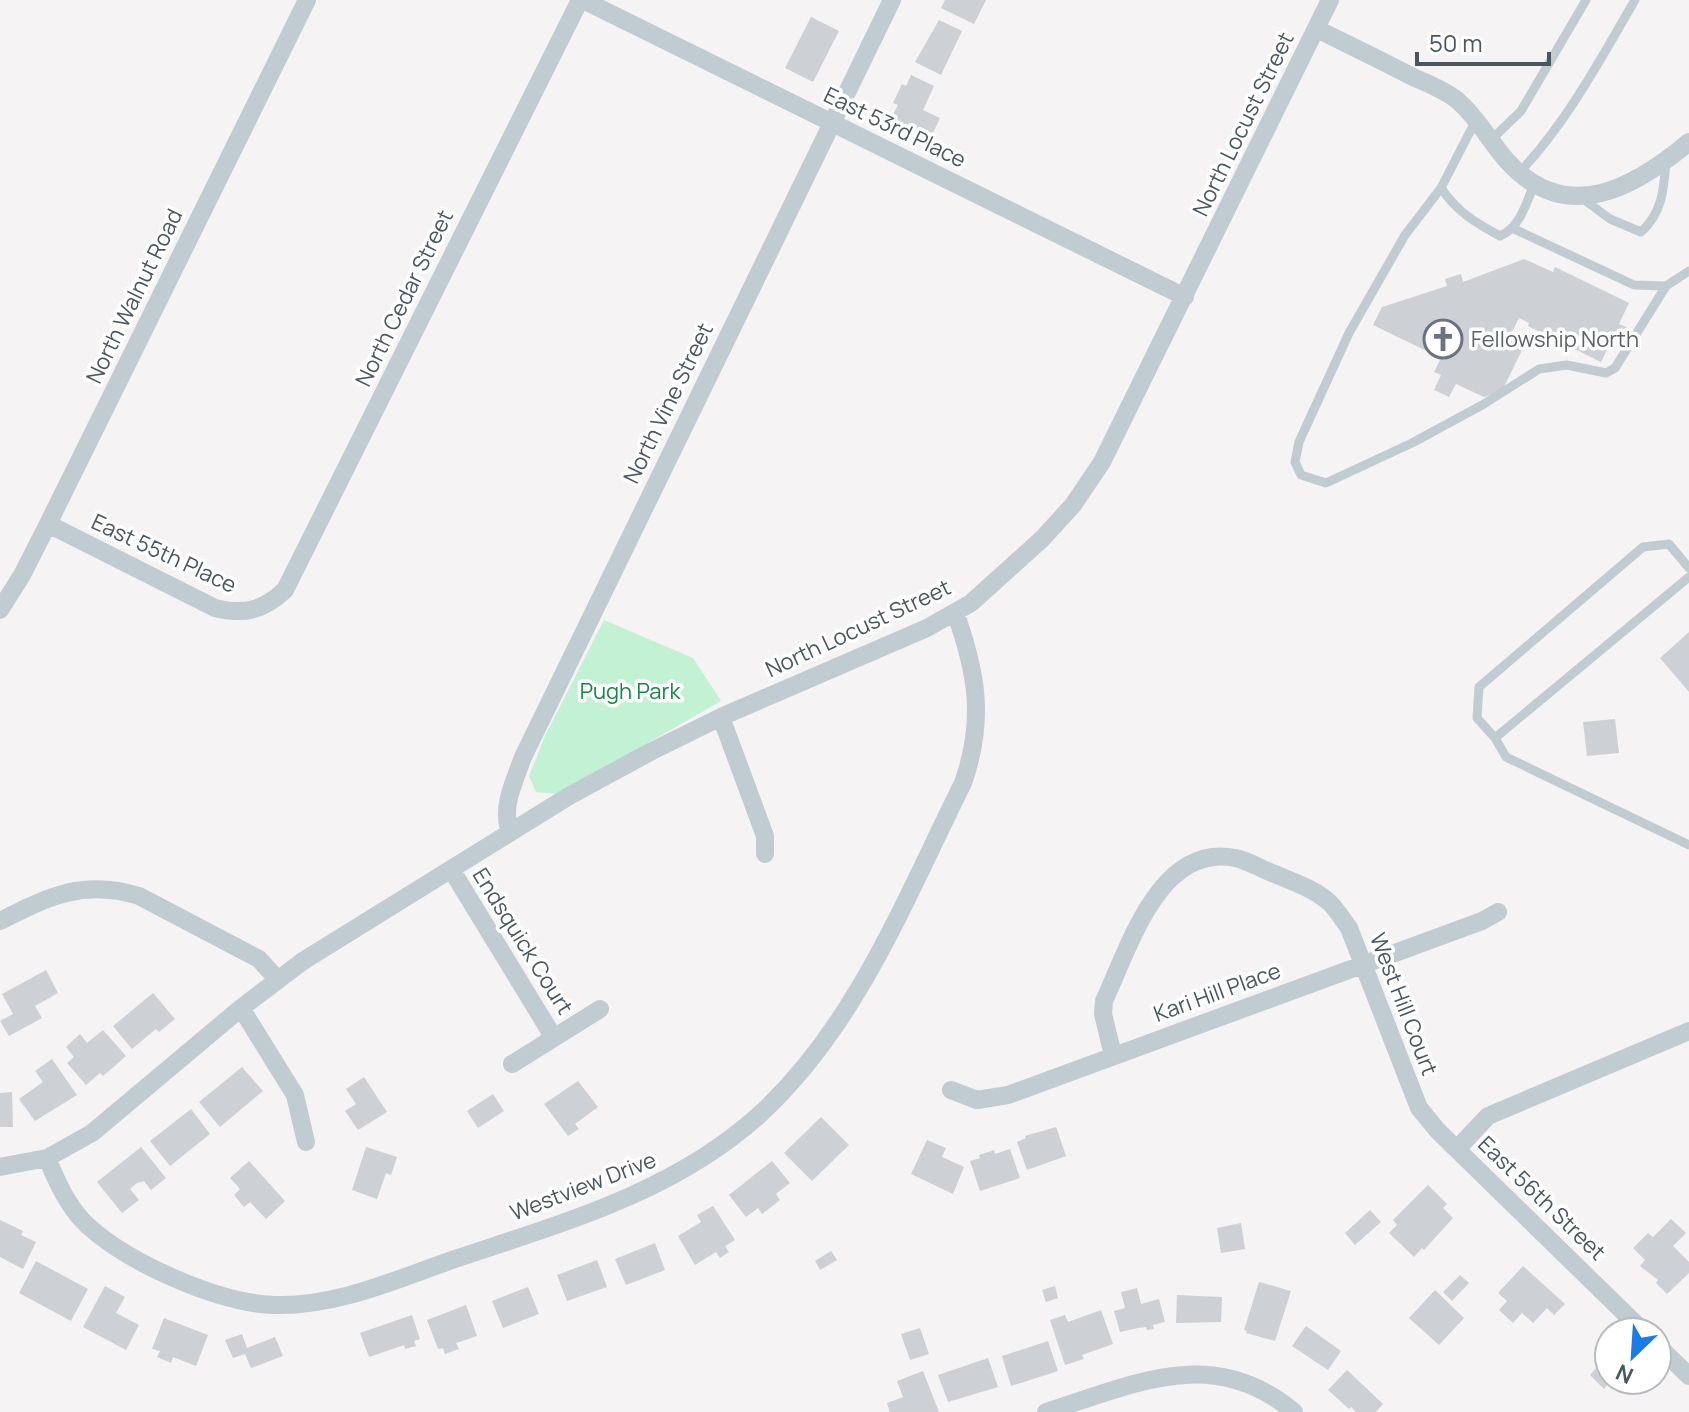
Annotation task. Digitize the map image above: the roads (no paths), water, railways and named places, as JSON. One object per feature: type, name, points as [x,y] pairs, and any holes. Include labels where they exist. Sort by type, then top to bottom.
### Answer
[{"type":"street","name":"North Walnut Road","points":[[0,610],[48,524],[307,0]]},
{"type":"street","name":"North Vine Street","points":[[510,833],[505,815],[508,796],[523,757],[892,0]]},
{"type":"street","name":"North Locust Street","points":[[241,1008],[278,980],[451,869],[638,758],[721,717],[927,628],[971,603],[1000,579],[1042,539],[1086,488],[1102,462],[1330,0]]},
{"type":"street","name":"East 53rd Place","points":[[590,2],[1185,297]]},
{"type":"street","name":"North Cedar Street","points":[[261,608],[285,590],[293,576],[541,75],[590,2]]},
{"type":"street","points":[[1317,29],[1458,101],[1526,179],[1558,193],[1593,195],[1638,181],[1689,142]]},
{"type":"street","name":"East 55th Place","points":[[48,524],[215,608],[232,612],[261,608]]},
{"type":"street","name":"Westview Drive","points":[[47,1158],[55,1179],[75,1211],[110,1244],[177,1279],[215,1293],[273,1305],[349,1295],[612,1206],[672,1178],[759,1115],[796,1078],[839,1023],[963,783],[977,726],[977,696],[969,650],[955,612]]},
{"type":"street","points":[[721,717],[765,836],[765,854]]},
{"type":"street","name":"West Hill Court","points":[[1113,1055],[1103,1014],[1104,1001],[1148,906],[1161,887],[1181,869],[1206,858],[1236,858],[1304,887],[1329,903],[1349,928],[1419,1108],[1457,1149]]},
{"type":"street","name":"Endsquick Court","points":[[451,869],[554,1038]]},
{"type":"street","points":[[0,921],[39,901],[69,892],[89,888],[119,890],[139,896],[259,959],[278,980]]},
{"type":"street","name":"Kari Hill Place","points":[[951,1090],[977,1100],[990,1099],[1482,921],[1498,912]]},
{"type":"street","points":[[0,1167],[47,1158],[92,1133],[241,1008],[295,1095],[306,1142]]},
{"type":"street","name":"Endsquick Court","points":[[512,1064],[600,1009]]},
{"type":"street","name":"East 56th Street","points":[[1628,1316],[1457,1149],[1488,1116],[1689,1031]]},
{"type":"street","points":[[1673,1360],[1689,1376]]},
{"type":"street","points":[[1046,1412],[1157,1378],[1195,1373],[1219,1375],[1249,1384],[1278,1399],[1294,1412]]},
{"type":"lane","points":[[1491,140],[1521,111],[1586,0]]},
{"type":"lane","points":[[1441,188],[1454,207],[1475,223],[1500,236],[1509,232],[1522,213],[1526,179],[1541,150],[1572,106],[1635,0]]},
{"type":"lane","points":[[1476,120],[1441,188],[1405,235],[1349,333],[1299,442],[1295,462],[1301,475],[1326,483],[1412,443],[1484,404],[1539,369],[1567,365],[1606,373],[1615,368],[1666,286],[1689,271]]},
{"type":"lane","points":[[1578,195],[1610,219],[1641,232],[1652,222],[1663,198],[1666,160]]},
{"type":"lane","points":[[1512,228],[1634,285],[1666,286]]},
{"type":"lane","points":[[1689,568],[1669,544],[1643,547],[1479,687],[1477,718],[1495,738],[1506,757],[1689,845]]},
{"type":"lane","points":[[1495,738],[1689,577]]},
{"type":"place","name":"Fellowship North","points":[[1443,339]]},
{"type":"park label","name":"Pugh Park","points":[[630,691]]}]
